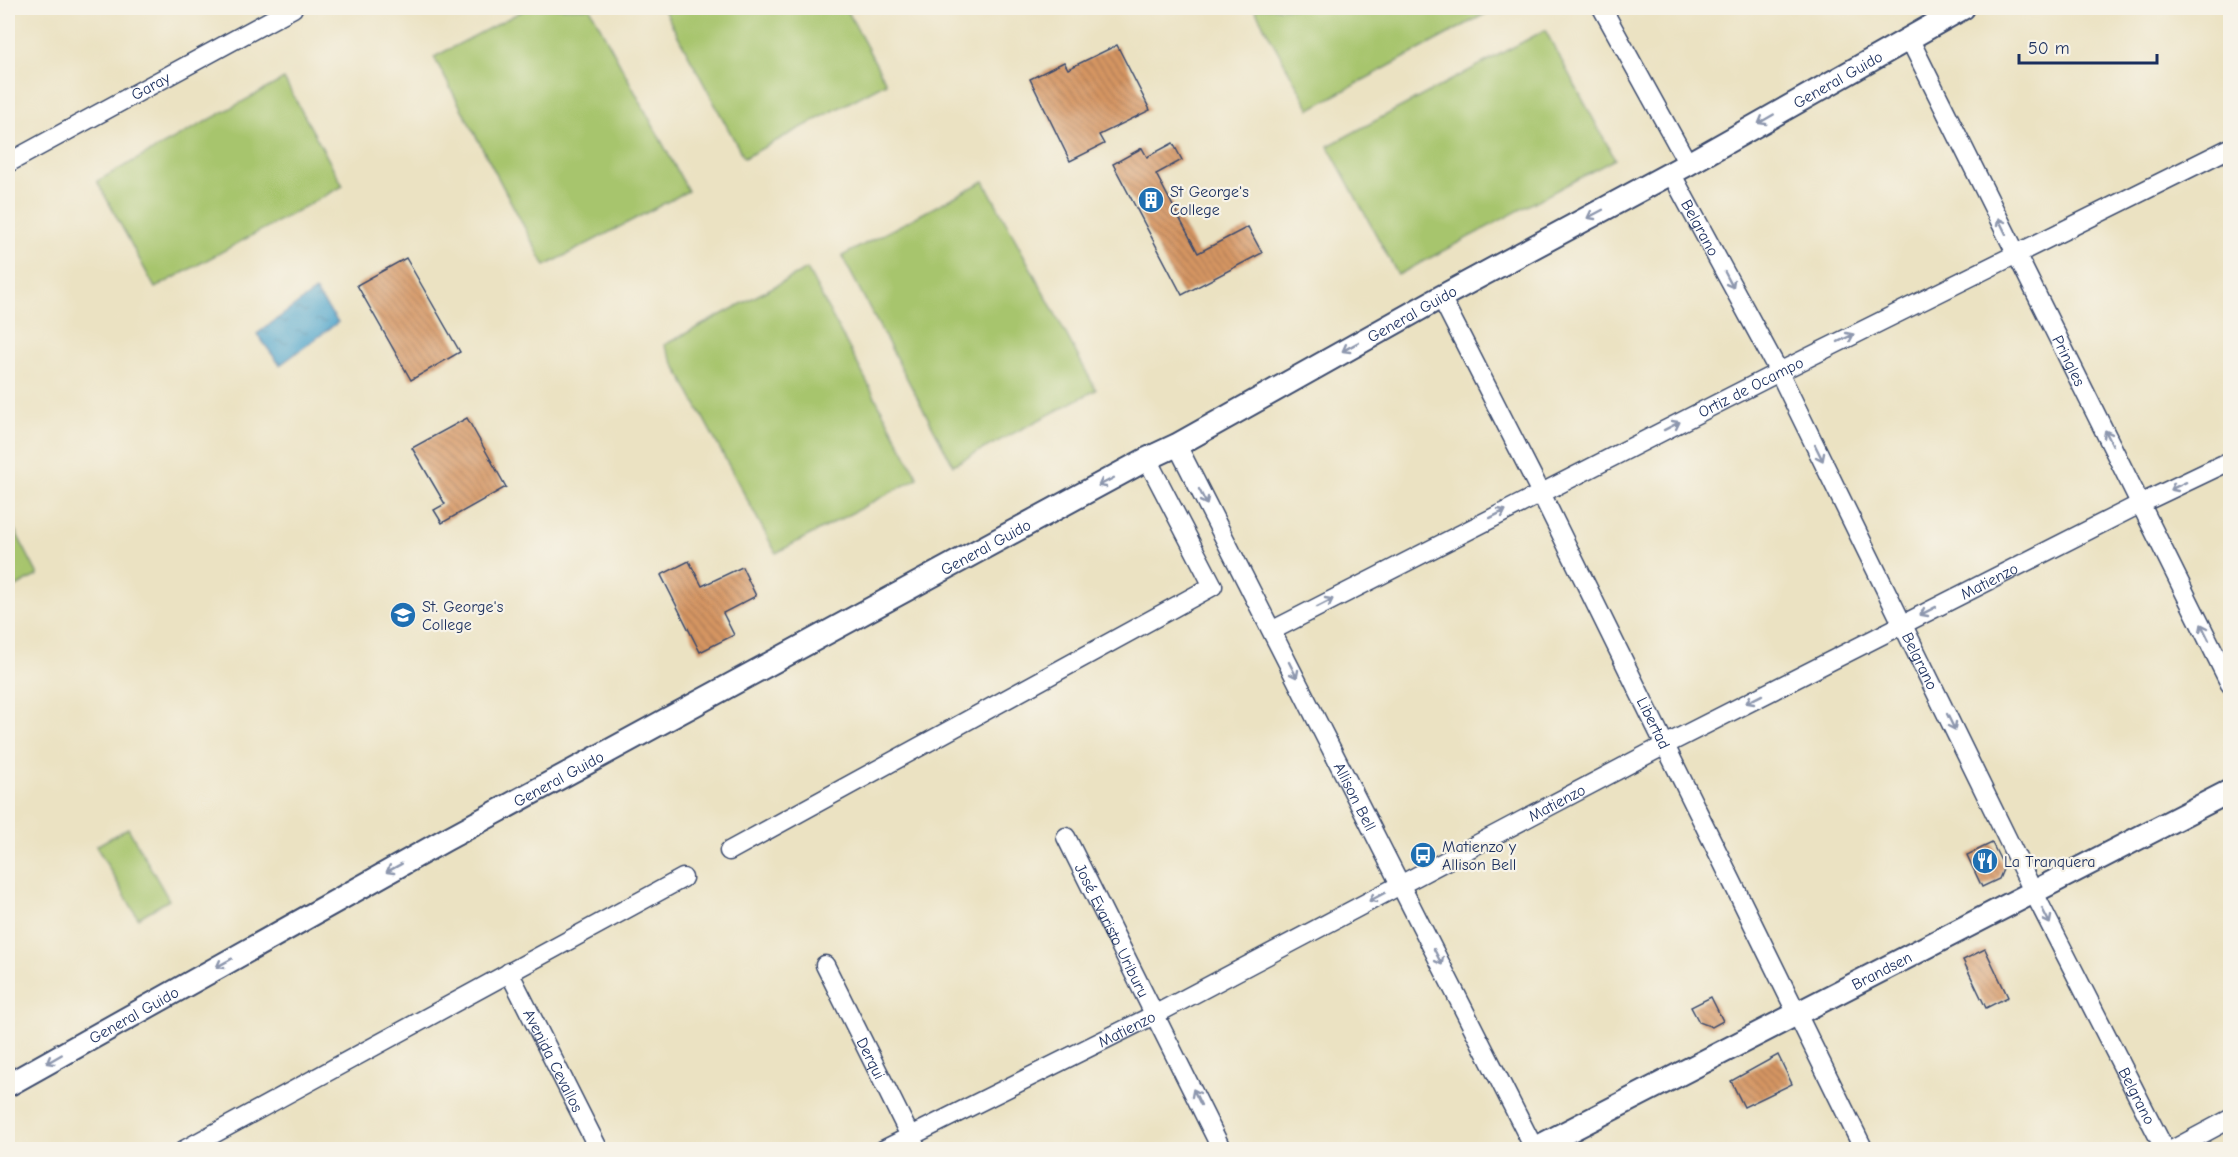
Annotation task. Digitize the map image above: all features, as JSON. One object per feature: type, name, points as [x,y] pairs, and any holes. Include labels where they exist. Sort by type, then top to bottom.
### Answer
[{"type":"main road","name":"General Guido","points":[[8,1085],[445,840],[1147,459],[1177,445],[1441,297],[1680,168],[1909,38],[1949,11]]},
{"type":"main road","name":"Brandsen","points":[[1534,1149],[2230,791]]},
{"type":"street","name":"Garay","points":[[8,163],[293,8]]},
{"type":"street","name":"Belgrano","points":[[1602,8],[2033,891],[2165,1149]]},
{"type":"street","name":"Pringles","points":[[1909,38],[2230,684]]},
{"type":"street","name":"Ortiz de Ocampo","points":[[1273,630],[1779,372],[2230,148]]},
{"type":"street","name":"Libertad","points":[[1441,297],[1541,493],[1864,1149]]},
{"type":"street","name":"Allison Bell","points":[[1177,445],[1273,630],[1534,1149]]},
{"type":"street","points":[[729,851],[1213,586],[1147,459]]},
{"type":"street","name":"Matienzo","points":[[883,1149],[914,1143],[1665,745],[2142,503],[2230,461]]},
{"type":"street","name":"José Evaristo Uriburu","points":[[1066,837],[1222,1149]]},
{"type":"street","points":[[184,1149],[683,878]]},
{"type":"street","name":"Derqui","points":[[825,965],[914,1143]]},
{"type":"street","name":"Avenida Cevallos","points":[[509,972],[599,1149]]},
{"type":"street","points":[[2172,1149],[2230,1119]]},
{"type":"green space","points":[[528,8],[590,8],[688,191],[545,266],[434,57]]},
{"type":"green space","points":[[663,8],[846,8],[886,83],[744,158]]},
{"type":"green space","points":[[1254,8],[1496,8],[1310,109]]},
{"type":"green space","points":[[1545,30],[1615,159],[1398,275],[1328,146]]},
{"type":"green space","points":[[284,79],[343,186],[155,288],[97,181]]},
{"type":"green space","points":[[984,181],[1096,390],[953,465],[842,256]]},
{"type":"green space","points":[[807,269],[918,478],[776,553],[664,345]]},
{"type":"green space","points":[[8,517],[38,575],[9,591],[8,588]]},
{"type":"green space","points":[[128,828],[169,900],[138,918],[96,846]]},
{"type":"water","points":[[315,291],[338,322],[280,365],[257,334]]},
{"type":"building","points":[[1117,45],[1150,110],[1099,135],[1104,144],[1070,161],[1030,79],[1064,62],[1068,69]]},
{"type":"building","name":"St George's College","points":[[1173,143],[1182,160],[1156,174],[1198,253],[1248,227],[1262,253],[1182,295],[1113,164],[1142,148],[1147,157]]},
{"type":"building","points":[[406,258],[460,352],[411,380],[357,285]]},
{"type":"building","points":[[467,418],[506,487],[442,523],[434,510],[445,504],[412,448]]},
{"type":"building","points":[[689,561],[702,586],[742,567],[756,596],[723,613],[734,635],[700,652],[661,575]]},
{"type":"building","name":"La Tranquera","points":[[1992,843],[2004,867],[1999,879],[1982,887],[1967,855]]},
{"type":"building","points":[[1985,949],[2008,997],[1986,1008],[1963,960]]},
{"type":"building","points":[[1711,997],[1723,1021],[1712,1027],[1699,1022],[1691,1007]]},
{"type":"building","points":[[1778,1055],[1792,1084],[1744,1107],[1731,1081]]},
{"type":"place","name":"St George's College","points":[[1151,200]]},
{"type":"place","name":"St. George's College","points":[[403,615]]},
{"type":"place","name":"Matienzo y Allison Bell","points":[[1423,855]]},
{"type":"place","name":"La Tranquera","points":[[1985,861]]}]
